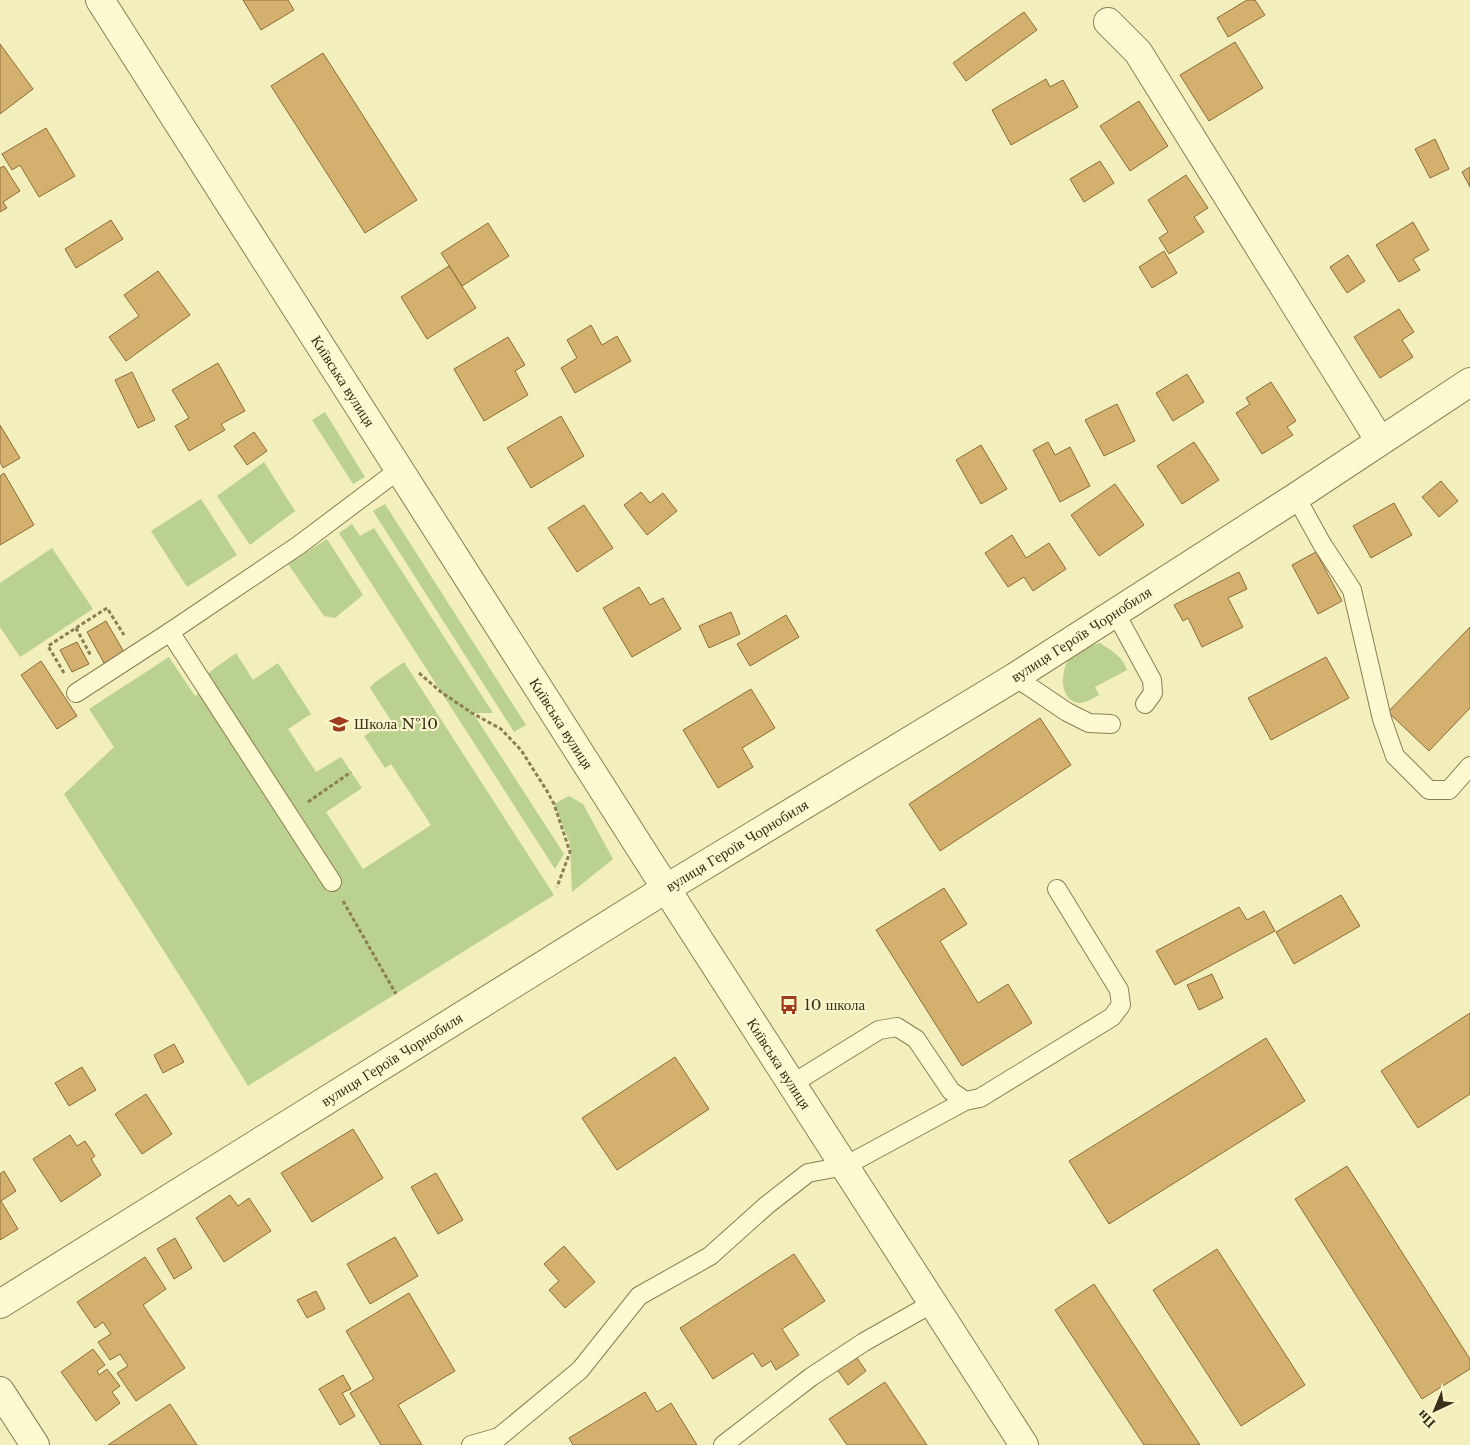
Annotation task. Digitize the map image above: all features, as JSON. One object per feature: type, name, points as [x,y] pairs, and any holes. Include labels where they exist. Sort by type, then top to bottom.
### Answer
[{"type":"street","name":"Київська вулиця","points":[[100,0],[1024,1445]]},
{"type":"street","points":[[1108,22],[1138,52],[1380,441]]},
{"type":"street","name":"вулиця Героїв Чорнобиля","points":[[0,1304],[667,888],[1015,677],[1296,497],[1470,382]]},
{"type":"street","points":[[0,1391],[35,1445]]},
{"type":"lane","points":[[76,693],[170,632],[299,544],[400,469]]},
{"type":"lane","points":[[1296,497],[1322,544],[1352,590],[1382,719],[1396,756],[1429,790],[1449,790],[1470,766]]},
{"type":"lane","points":[[1115,612],[1152,680],[1153,693],[1145,704]]},
{"type":"lane","points":[[170,632],[332,882]]},
{"type":"lane","points":[[1015,677],[1067,712],[1089,723],[1111,724]]},
{"type":"lane","points":[[471,1445],[499,1437],[580,1370],[638,1296],[710,1256],[767,1205],[808,1173],[845,1166],[966,1101],[980,1098],[1112,1017],[1121,1005],[1119,990],[1057,889]]},
{"type":"lane","points":[[792,1084],[879,1030],[897,1027],[916,1039],[951,1091],[966,1101]]},
{"type":"lane","points":[[723,1445],[811,1377],[864,1342],[933,1303]]},
{"type":"path","points":[[76,693],[48,646],[107,608],[137,654]]},
{"type":"path","points":[[76,628],[103,676]]},
{"type":"path","points":[[419,673],[441,692],[472,713],[501,729],[521,750],[554,804],[570,852],[557,888]]},
{"type":"path","points":[[288,815],[351,772]]},
{"type":"path","points":[[332,882],[396,994]]},
{"type":"green space","points":[[325,412],[365,477],[353,484],[312,420]]},
{"type":"green space","points":[[264,462],[295,511],[250,545],[217,496]]},
{"type":"green space","points":[[201,499],[237,555],[187,587],[151,531]]},
{"type":"green space","points":[[385,504],[526,725],[514,732],[373,511]]},
{"type":"green space","points":[[352,524],[360,536],[374,528],[493,713],[473,713],[564,854],[555,869],[339,533]]},
{"type":"green space","points":[[327,539],[363,595],[335,618],[324,616],[288,564]]},
{"type":"green space","points":[[52,548],[93,609],[20,657],[0,627],[0,583]]},
{"type":"green space","points":[[1100,643],[1120,658],[1127,670],[1095,687],[1099,695],[1081,703],[1074,702],[1069,698],[1063,686],[1066,664],[1079,650]]},
{"type":"green space","points":[[236,653],[253,680],[278,663],[311,714],[288,729],[316,772],[341,757],[362,788],[326,812],[363,869],[431,825],[391,764],[385,768],[364,736],[390,719],[370,688],[374,683],[404,662],[554,895],[248,1086],[64,794],[114,747],[89,709],[169,657],[195,696],[206,688],[200,679]]},
{"type":"green space","points":[[569,796],[583,804],[613,859],[572,892],[570,843],[554,804]]},
{"type":"building","points":[[243,0],[288,0],[294,10],[261,30]]},
{"type":"building","points":[[1247,0],[1255,0],[1265,15],[1228,37],[1217,18]]},
{"type":"building","points":[[1024,12],[1037,30],[966,81],[953,63]]},
{"type":"building","points":[[1235,42],[1263,88],[1209,121],[1180,75]]},
{"type":"building","points":[[0,44],[33,89],[0,114]]},
{"type":"building","points":[[323,53],[417,200],[365,233],[271,86]]},
{"type":"building","points":[[1046,79],[1050,87],[1063,80],[1078,107],[1011,145],[992,110]]},
{"type":"building","points":[[1139,101],[1168,146],[1130,171],[1100,126]]},
{"type":"building","points":[[46,128],[75,176],[39,197],[20,165],[12,170],[2,154]]},
{"type":"building","points":[[1435,139],[1449,169],[1430,178],[1415,149]]},
{"type":"building","points":[[1100,161],[1114,183],[1084,202],[1070,179]]},
{"type":"building","points":[[4,166],[20,191],[3,202],[7,208],[0,212],[0,168]]},
{"type":"building","points":[[1470,167],[1470,187],[1462,172]]},
{"type":"building","points":[[1186,175],[1208,208],[1194,217],[1204,232],[1169,254],[1159,238],[1168,232],[1148,200]]},
{"type":"building","points":[[111,220],[123,239],[76,268],[65,249]]},
{"type":"building","points":[[1413,222],[1429,250],[1413,259],[1420,270],[1399,282],[1376,245]]},
{"type":"building","points":[[488,223],[509,256],[462,286],[441,253]]},
{"type":"building","points":[[1164,251],[1177,273],[1152,288],[1139,267]]},
{"type":"building","points":[[1348,255],[1365,281],[1347,293],[1330,267]]},
{"type":"building","points":[[449,266],[476,308],[427,339],[401,297]]},
{"type":"building","points":[[158,271],[190,315],[126,361],[109,337],[139,316],[124,295]]},
{"type":"building","points":[[1399,309],[1414,332],[1402,340],[1413,357],[1380,378],[1354,337]]},
{"type":"building","points":[[591,325],[602,345],[617,336],[631,361],[575,393],[561,368],[577,358],[567,340]]},
{"type":"building","points":[[508,337],[525,365],[515,371],[528,395],[484,421],[454,369]]},
{"type":"building","points":[[218,363],[245,411],[221,424],[225,430],[189,451],[175,426],[189,418],[172,390]]},
{"type":"building","points":[[132,372],[155,420],[138,428],[115,380]]},
{"type":"building","points":[[1187,374],[1204,402],[1173,421],[1156,393]]},
{"type":"building","points":[[1271,382],[1296,421],[1287,427],[1293,435],[1262,454],[1236,413],[1250,404],[1246,398]]},
{"type":"building","points":[[1117,404],[1135,441],[1104,456],[1085,420]]},
{"type":"building","points":[[561,416],[584,456],[531,488],[507,448]]},
{"type":"building","points":[[0,425],[20,458],[3,468],[0,462]]},
{"type":"building","points":[[254,432],[267,451],[247,465],[234,446]]},
{"type":"building","points":[[1048,442],[1055,455],[1070,447],[1090,486],[1060,502],[1033,450]]},
{"type":"building","points":[[1194,442],[1219,480],[1182,504],[1157,466]]},
{"type":"building","points":[[981,445],[1007,489],[981,504],[956,460]]},
{"type":"building","points":[[4,473],[34,525],[0,545],[0,476]]},
{"type":"building","points":[[1441,481],[1458,501],[1439,517],[1422,497]]},
{"type":"building","points":[[1115,484],[1144,525],[1099,556],[1071,515]]},
{"type":"building","points":[[641,492],[650,503],[663,493],[677,511],[647,535],[624,505]]},
{"type":"building","points":[[1394,503],[1412,535],[1371,558],[1353,526]]},
{"type":"building","points":[[584,505],[613,548],[577,572],[548,528]]},
{"type":"building","points":[[1012,535],[1026,558],[1049,543],[1066,569],[1033,591],[1024,577],[1008,587],[985,553]]},
{"type":"building","points":[[1316,552],[1342,601],[1318,614],[1292,565]]},
{"type":"building","points":[[1239,572],[1247,589],[1228,598],[1243,627],[1202,647],[1188,618],[1183,621],[1174,605]]},
{"type":"building","points":[[639,587],[650,605],[663,598],[681,629],[632,657],[603,608]]},
{"type":"building","points":[[731,612],[740,634],[709,648],[699,626]]},
{"type":"building","points":[[786,615],[799,637],[750,666],[737,644]]},
{"type":"building","points":[[106,621],[124,652],[104,663],[87,632]]},
{"type":"building","points":[[1470,627],[1470,708],[1429,751],[1388,712]]},
{"type":"building","points":[[77,642],[89,664],[72,672],[60,650]]},
{"type":"building","points":[[1326,657],[1349,698],[1271,740],[1248,698]]},
{"type":"building","points":[[41,661],[77,716],[57,729],[21,675]]},
{"type":"building","points":[[751,689],[775,728],[742,748],[753,767],[718,788],[683,730]]},
{"type":"building","points":[[1040,718],[1071,765],[940,851],[909,804]]},
{"type":"building","points":[[944,888],[967,924],[940,941],[978,1003],[1008,984],[1032,1023],[962,1066],[876,930]]},
{"type":"building","points":[[1341,895],[1360,926],[1294,964],[1276,932]]},
{"type":"building","points":[[1239,907],[1247,920],[1264,911],[1275,931],[1175,985],[1156,951]]},
{"type":"building","points":[[1212,974],[1223,998],[1199,1010],[1187,985]]},
{"type":"building","points":[[1470,1013],[1470,1094],[1418,1128],[1381,1071]]},
{"type":"building","points":[[1266,1038],[1305,1101],[1109,1224],[1069,1161]]},
{"type":"building","points":[[174,1044],[184,1062],[163,1073],[154,1055]]},
{"type":"building","points":[[675,1057],[709,1109],[617,1170],[582,1118]]},
{"type":"building","points":[[82,1067],[96,1090],[69,1106],[55,1083]]},
{"type":"building","points":[[146,1094],[172,1134],[142,1154],[115,1114]]},
{"type":"building","points":[[353,1129],[383,1178],[312,1222],[281,1173]]},
{"type":"building","points":[[70,1135],[77,1146],[85,1141],[95,1156],[91,1159],[101,1175],[61,1202],[33,1159]]},
{"type":"building","points":[[1347,1166],[1470,1359],[1470,1369],[1422,1399],[1295,1199]]},
{"type":"building","points":[[4,1171],[16,1191],[1,1201],[18,1229],[0,1240],[0,1174]]},
{"type":"building","points":[[436,1173],[463,1220],[438,1234],[411,1187]]},
{"type":"building","points":[[230,1195],[238,1206],[249,1198],[271,1231],[224,1262],[196,1218]]},
{"type":"building","points":[[395,1237],[418,1276],[370,1304],[347,1264]]},
{"type":"building","points":[[175,1238],[192,1268],[174,1279],[157,1249]]},
{"type":"building","points":[[564,1246],[595,1282],[565,1308],[549,1290],[559,1281],[544,1264]]},
{"type":"building","points":[[1217,1249],[1305,1385],[1241,1426],[1153,1290]]},
{"type":"building","points":[[794,1254],[825,1301],[782,1329],[799,1355],[776,1370],[771,1361],[762,1367],[753,1353],[713,1379],[680,1328]]},
{"type":"building","points":[[145,1257],[166,1289],[143,1305],[185,1368],[136,1401],[117,1373],[128,1366],[120,1354],[110,1360],[98,1342],[111,1334],[103,1322],[95,1328],[77,1302]]},
{"type":"building","points":[[1094,1284],[1200,1445],[1144,1445],[1055,1310]]},
{"type":"building","points":[[316,1291],[325,1309],[307,1318],[297,1300]]},
{"type":"building","points":[[409,1293],[455,1371],[398,1405],[422,1445],[381,1445],[350,1393],[374,1379],[346,1331]]},
{"type":"building","points":[[93,1349],[105,1365],[97,1371],[99,1375],[107,1369],[120,1386],[112,1392],[120,1403],[96,1421],[61,1372]]},
{"type":"building","points":[[855,1355],[866,1371],[848,1385],[836,1368]]},
{"type":"building","points":[[343,1375],[351,1389],[342,1393],[355,1416],[340,1425],[319,1389]]},
{"type":"building","points":[[885,1382],[927,1445],[847,1445],[829,1419]]},
{"type":"building","points":[[645,1392],[657,1412],[671,1403],[697,1445],[573,1445],[569,1438]]},
{"type":"building","points":[[170,1404],[197,1445],[108,1445]]},
{"type":"place","name":"Школа №10","points":[[339,724]]},
{"type":"place","name":"10 школа","points":[[789,1005]]}]
